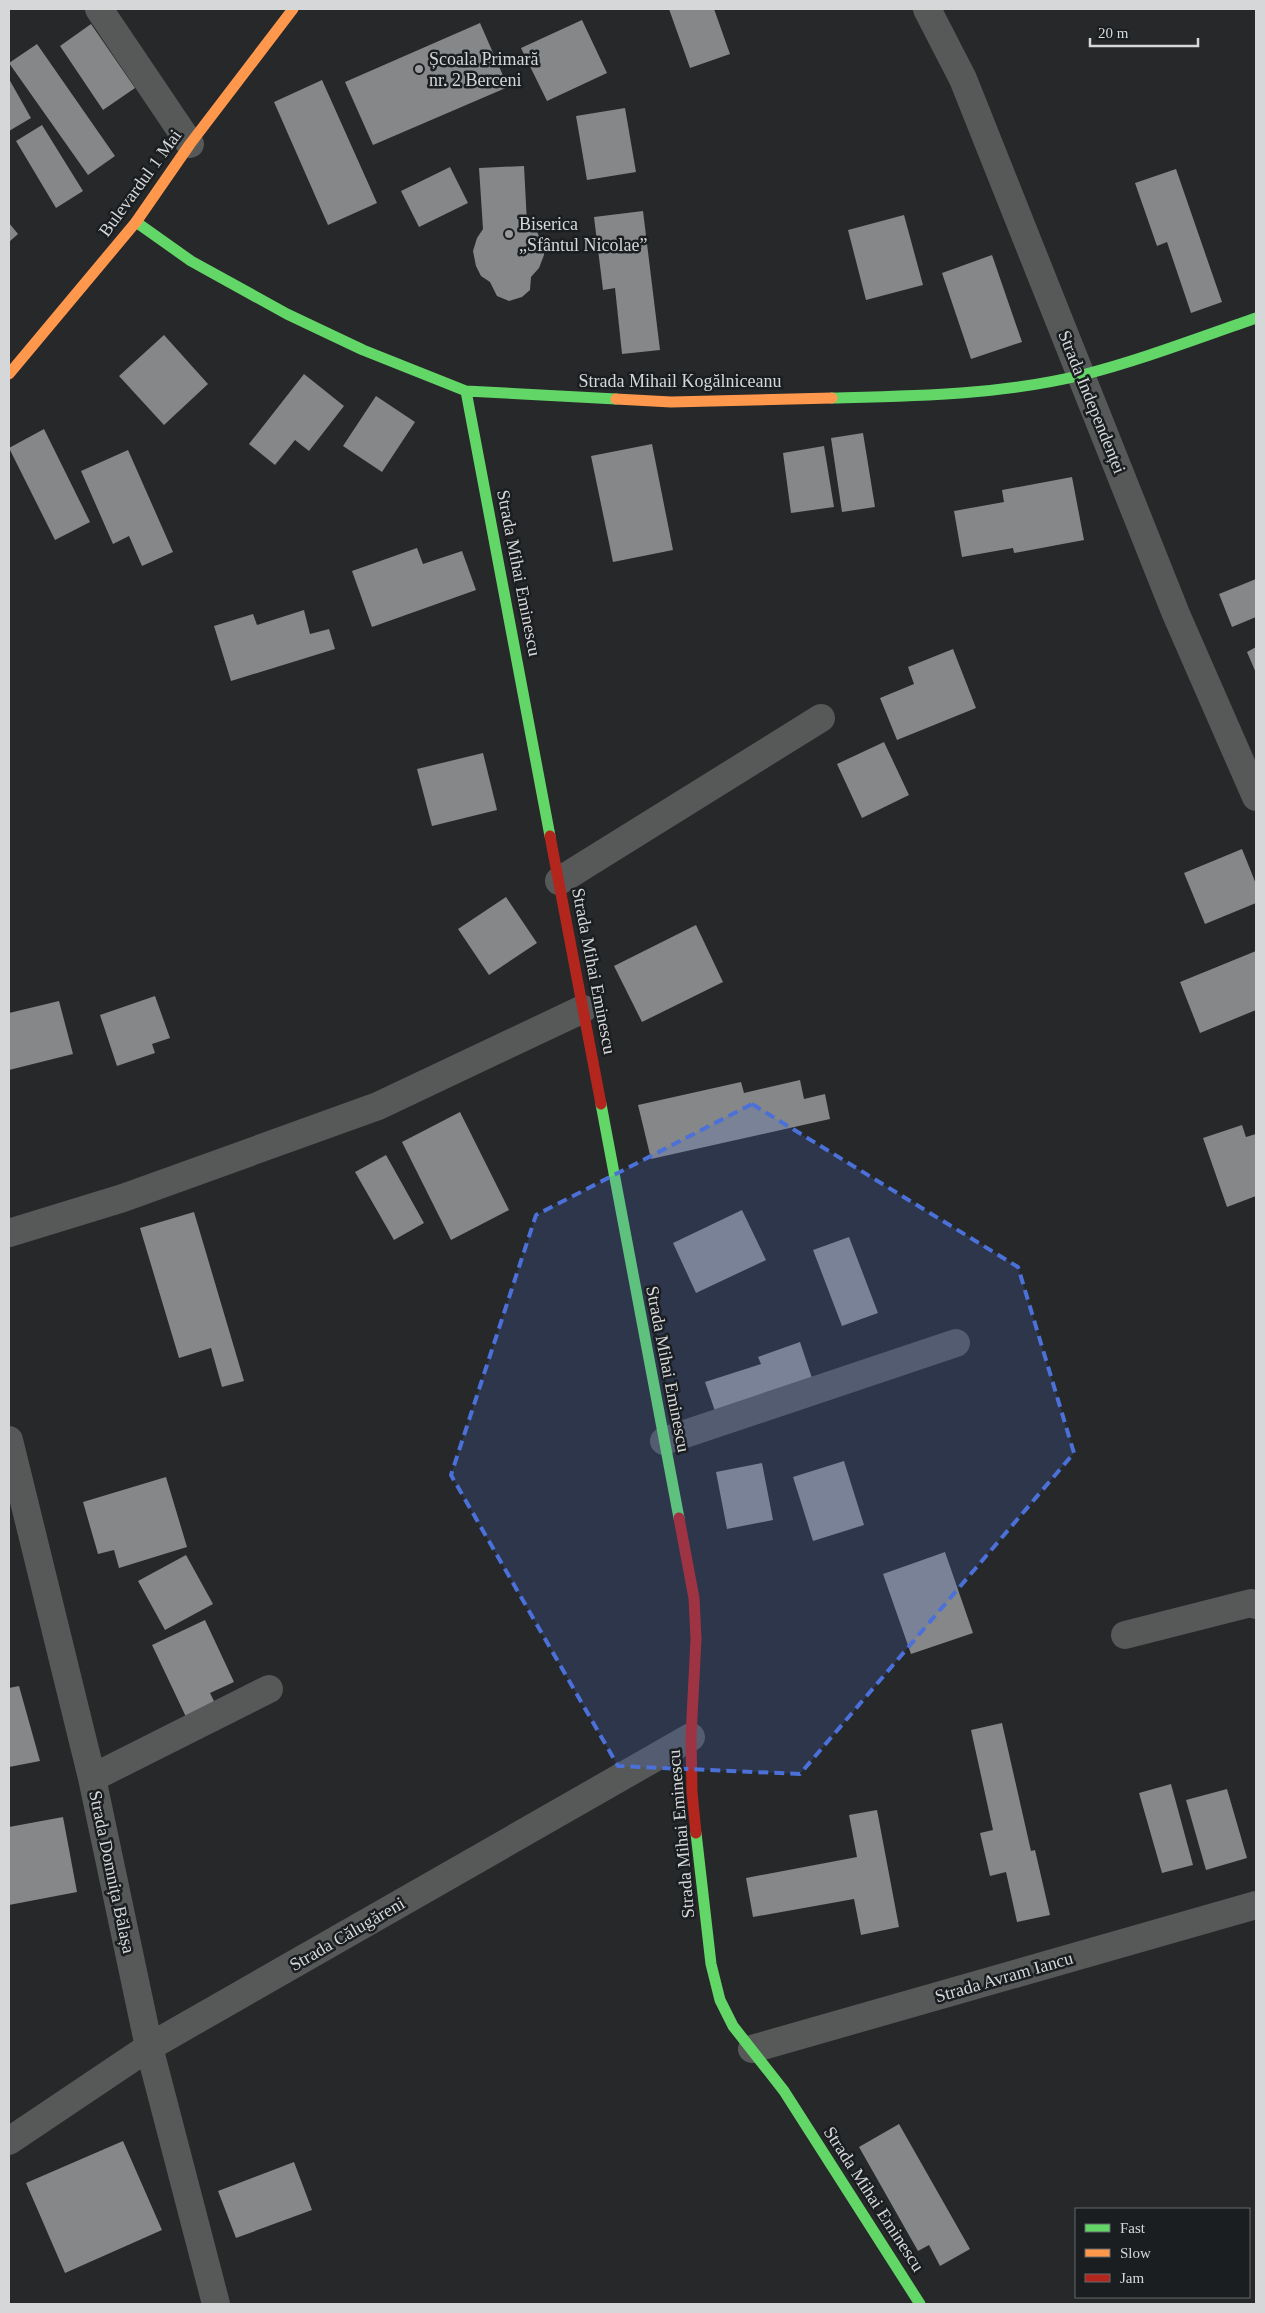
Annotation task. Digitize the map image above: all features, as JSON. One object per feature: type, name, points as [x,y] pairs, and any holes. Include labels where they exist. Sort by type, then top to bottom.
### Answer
[{"type":"street","points":[[99,9],[190,144]]},
{"type":"street","name":"Bulevardul 1 Mai","points":[[9,374],[136,222],[190,144],[293,9]]},
{"type":"street","name":"Strada Independenței","points":[[927,9],[963,79],[1176,614],[1256,797]]},
{"type":"street","name":"Strada Mihail Kogălniceanu","points":[[136,222],[191,261],[287,314],[363,350],[466,391],[671,402],[930,396],[1009,388],[1081,375],[1134,360],[1256,318]]},
{"type":"street","name":"Strada Mihai Eminescu","points":[[466,391],[694,1598],[696,1639],[691,1737],[692,1792],[711,1964],[720,2000],[733,2026],[784,2091],[920,2304]]},
{"type":"street","points":[[559,881],[821,718]]},
{"type":"street","points":[[9,1233],[123,1198],[378,1106],[583,1009]]},
{"type":"street","points":[[664,1441],[956,1343]]},
{"type":"street","name":"Strada Domnița Bălașa","points":[[9,1440],[92,1778],[149,2047],[216,2304]]},
{"type":"street","points":[[1125,1636],[1251,1603],[1256,1604]]},
{"type":"street","points":[[92,1778],[269,1689]]},
{"type":"street","name":"Strada Călugăreni","points":[[9,2141],[149,2047],[691,1737]]},
{"type":"street","name":"Strada Avram Iancu","points":[[752,2049],[1256,1904]]},
{"type":"highlighted area","points":[[752,1104],[1018,1267],[1074,1453],[800,1774],[618,1766],[451,1475],[536,1215]]},
{"type":"building","points":[[669,9],[714,9],[730,54],[690,68]]},
{"type":"building","points":[[582,20],[607,73],[547,101],[521,48]]},
{"type":"building","points":[[480,23],[508,87],[373,145],[345,82]]},
{"type":"building","points":[[91,24],[135,88],[103,110],[60,46]]},
{"type":"building","points":[[37,44],[115,156],[88,175],[9,63]]},
{"type":"building","points":[[9,79],[31,118],[9,131]]},
{"type":"building","points":[[322,80],[377,203],[328,225],[274,102]]},
{"type":"building","points":[[625,108],[636,172],[587,180],[576,116]]},
{"type":"building","points":[[42,125],[83,191],[56,208],[16,141]]},
{"type":"building","name":"Biserica „Sfântul Nicolae”","points":[[524,166],[527,223],[536,230],[543,244],[544,255],[539,268],[531,277],[530,290],[522,297],[509,301],[497,296],[490,282],[481,276],[476,266],[473,251],[477,238],[483,229],[479,168]]},
{"type":"building","points":[[450,167],[468,203],[419,227],[401,191]]},
{"type":"building","points":[[1176,169],[1222,302],[1191,313],[1167,242],[1157,246],[1135,183]]},
{"type":"building","points":[[643,211],[660,350],[622,354],[615,288],[603,290],[594,217]]},
{"type":"building","points":[[904,215],[923,285],[866,300],[848,230]]},
{"type":"building","points":[[9,223],[18,234],[9,242]]},
{"type":"building","points":[[992,255],[1022,342],[971,359],[942,273]]},
{"type":"building","points":[[164,335],[208,384],[164,425],[119,376]]},
{"type":"building","points":[[304,374],[344,406],[309,451],[295,440],[275,465],[249,444]]},
{"type":"building","points":[[376,396],[415,422],[382,472],[343,446]]},
{"type":"building","points":[[44,429],[90,522],[55,540],[9,448]]},
{"type":"building","points":[[863,433],[875,507],[842,512],[831,438]]},
{"type":"building","points":[[652,444],[673,550],[613,562],[591,456]]},
{"type":"building","points":[[824,446],[834,507],[791,513],[783,453]]},
{"type":"building","points":[[128,450],[173,552],[142,566],[129,536],[113,544],[81,471]]},
{"type":"building","points":[[1072,477],[1084,540],[1014,553],[1013,548],[962,557],[954,511],[1004,502],[1002,490]]},
{"type":"building","points":[[417,548],[423,564],[462,551],[476,590],[372,627],[352,571]]},
{"type":"building","points":[[1256,579],[1256,617],[1232,627],[1219,594]]},
{"type":"building","points":[[304,610],[310,634],[329,629],[335,649],[231,681],[214,626],[253,614],[257,625]]},
{"type":"building","points":[[1256,647],[1256,673],[1247,652]]},
{"type":"building","points":[[953,649],[976,708],[897,740],[880,698],[914,684],[908,667]]},
{"type":"building","points":[[884,742],[909,795],[862,818],[837,764]]},
{"type":"building","points":[[483,753],[497,810],[432,826],[417,769]]},
{"type":"building","points":[[1242,849],[1256,884],[1256,903],[1205,924],[1184,873]]},
{"type":"building","points":[[506,897],[537,943],[489,975],[458,929]]},
{"type":"building","points":[[696,925],[723,982],[642,1022],[614,966]]},
{"type":"building","points":[[1256,951],[1256,1010],[1200,1033],[1180,982]]},
{"type":"building","points":[[155,996],[170,1038],[152,1044],[155,1053],[117,1066],[100,1015]]},
{"type":"building","points":[[59,1001],[73,1054],[9,1070],[9,1013]]},
{"type":"building","points":[[800,1080],[804,1099],[825,1094],[830,1119],[651,1159],[638,1105],[741,1082],[744,1093]]},
{"type":"building","points":[[460,1112],[509,1210],[451,1240],[402,1142]]},
{"type":"building","points":[[1242,1125],[1246,1137],[1256,1134],[1256,1196],[1227,1207],[1203,1138]]},
{"type":"building","points":[[386,1155],[424,1223],[394,1240],[355,1172]]},
{"type":"building","points":[[742,1210],[766,1260],[696,1293],[673,1243]]},
{"type":"building","points":[[194,1212],[244,1381],[222,1387],[211,1348],[179,1358],[140,1228]]},
{"type":"building","points":[[849,1237],[878,1313],[842,1326],[813,1250]]},
{"type":"building","points":[[800,1342],[814,1384],[717,1417],[705,1382],[761,1364],[758,1357]]},
{"type":"building","points":[[844,1461],[864,1525],[813,1541],[793,1477]]},
{"type":"building","points":[[762,1463],[773,1520],[727,1529],[716,1472]]},
{"type":"building","points":[[166,1477],[187,1547],[119,1568],[114,1550],[98,1554],[83,1502]]},
{"type":"building","points":[[945,1552],[973,1633],[911,1654],[883,1574]]},
{"type":"building","points":[[186,1555],[213,1604],[165,1630],[138,1581]]},
{"type":"building","points":[[205,1620],[234,1682],[210,1693],[216,1705],[187,1719],[152,1645]]},
{"type":"building","points":[[19,1686],[40,1761],[9,1767],[9,1688]]},
{"type":"building","points":[[1002,1723],[1031,1851],[1035,1850],[1050,1915],[1017,1922],[1006,1872],[990,1876],[980,1833],[993,1830],[971,1730]]},
{"type":"building","points":[[1171,1784],[1193,1865],[1162,1873],[1139,1793]]},
{"type":"building","points":[[1227,1789],[1247,1858],[1206,1870],[1186,1800]]},
{"type":"building","points":[[877,1810],[899,1927],[861,1935],[854,1899],[753,1917],[746,1878],[857,1857],[849,1815]]},
{"type":"building","points":[[63,1817],[77,1892],[9,1905],[9,1827]]},
{"type":"building","points":[[899,2124],[970,2249],[940,2266],[929,2245],[918,2251],[859,2147]]},
{"type":"building","points":[[123,2141],[162,2230],[65,2273],[26,2183]]},
{"type":"building","points":[[294,2162],[312,2210],[236,2238],[218,2191]]},
{"type":"traffic: fast","points":[[136,222],[191,261],[287,314],[363,350],[466,391],[616,399]]},
{"type":"traffic: fast","points":[[832,398],[989,391],[1051,382],[1126,363],[1256,318]]},
{"type":"traffic: fast","points":[[466,391],[550,836]]},
{"type":"traffic: fast","points":[[601,1104],[679,1518]]},
{"type":"traffic: fast","points":[[696,1833],[711,1964],[720,2000],[733,2026],[784,2091],[920,2304]]},
{"type":"traffic: slow","points":[[9,374],[136,222],[190,144],[293,9]]},
{"type":"traffic: slow","points":[[616,399],[671,402],[832,398]]},
{"type":"traffic: jam","points":[[550,836],[601,1104]]},
{"type":"traffic: jam","points":[[679,1518],[694,1598],[696,1639],[691,1737],[692,1792],[696,1833]]},
{"type":"place","name":"Școala Primară nr. 2 Berceni","points":[[419,69]]},
{"type":"place","name":"Biserica „Sfântul Nicolae”","points":[[509,234]]}]
